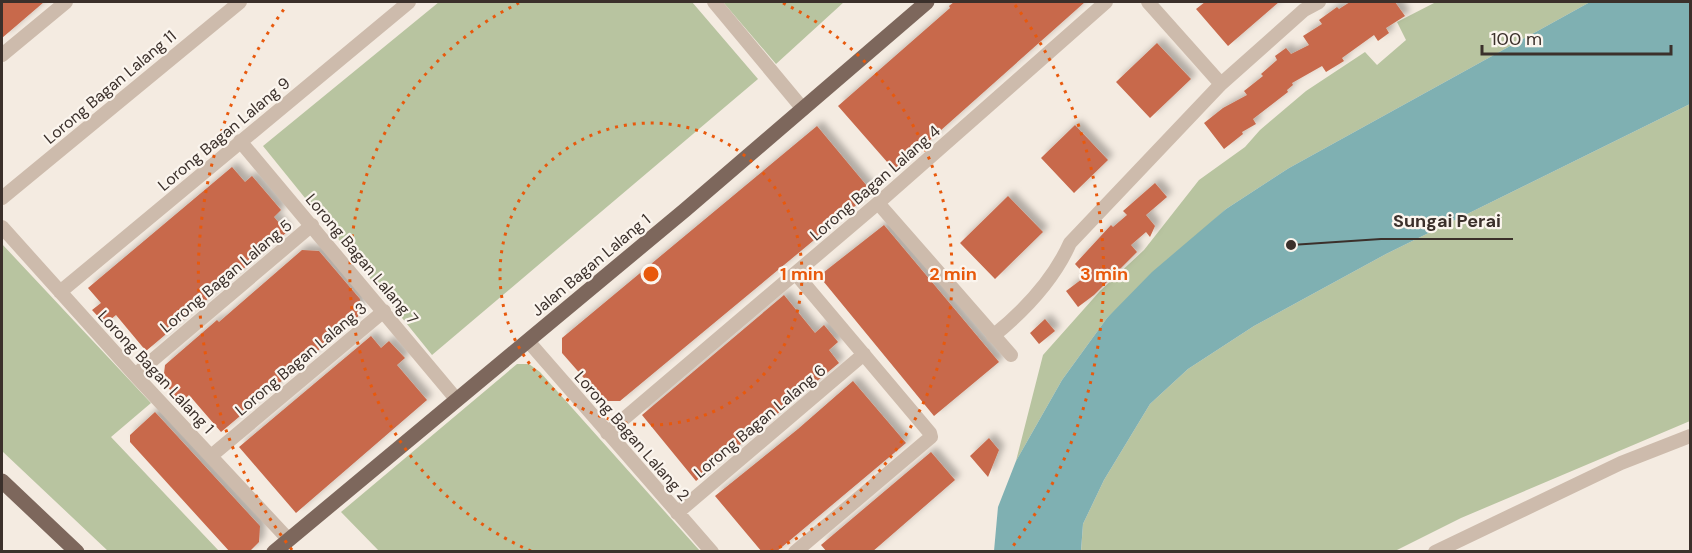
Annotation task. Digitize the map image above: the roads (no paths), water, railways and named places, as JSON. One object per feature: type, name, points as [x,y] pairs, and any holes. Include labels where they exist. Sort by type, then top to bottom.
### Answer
[{"type":"main road","name":"Jalan Bagan Lalang 1","points":[[274,552],[528,341],[927,2]]},
{"type":"main road","points":[[2,481],[77,552]]},
{"type":"street","points":[[2,56],[66,2]]},
{"type":"street","name":"Lorong Bagan Lalang 11","points":[[2,198],[240,2]]},
{"type":"street","name":"Lorong Bagan Lalang 9","points":[[60,292],[409,2]]},
{"type":"street","points":[[714,2],[803,109]]},
{"type":"street","name":"Lorong Bagan Lalang 4","points":[[607,433],[796,274],[1106,2]]},
{"type":"street","points":[[1148,2],[1221,84]]},
{"type":"street","points":[[993,336],[1009,323],[1042,287],[1063,258],[1070,243],[1221,84],[1301,6],[1319,2]]},
{"type":"street","name":"Lorong Bagan Lalang 7","points":[[240,141],[457,400]]},
{"type":"street","points":[[878,203],[1011,355]]},
{"type":"street","name":"Lorong Bagan Lalang 5","points":[[135,375],[312,225]]},
{"type":"street","name":"Lorong Bagan Lalang 1","points":[[2,226],[135,375],[288,539]]},
{"type":"street","points":[[795,552],[931,437],[796,274]]},
{"type":"street","name":"Lorong Bagan Lalang 3","points":[[211,456],[384,311]]},
{"type":"street","name":"Lorong Bagan Lalang 2","points":[[528,341],[712,552]]},
{"type":"street","name":"Lorong Bagan Lalang 6","points":[[677,513],[864,354]]},
{"type":"street","points":[[1435,552],[1621,463],[1690,436]]},
{"type":"water","points":[[1590,2],[1690,2],[1690,104],[1386,254],[1254,326],[1188,369],[1150,404],[1104,480],[1083,524],[1081,551],[994,551],[998,507],[1016,461],[1062,380],[1107,318],[1152,272],[1226,209],[1289,168]]},
{"type":"place","name":"Sungai Perai","points":[[1291,245]]}]
